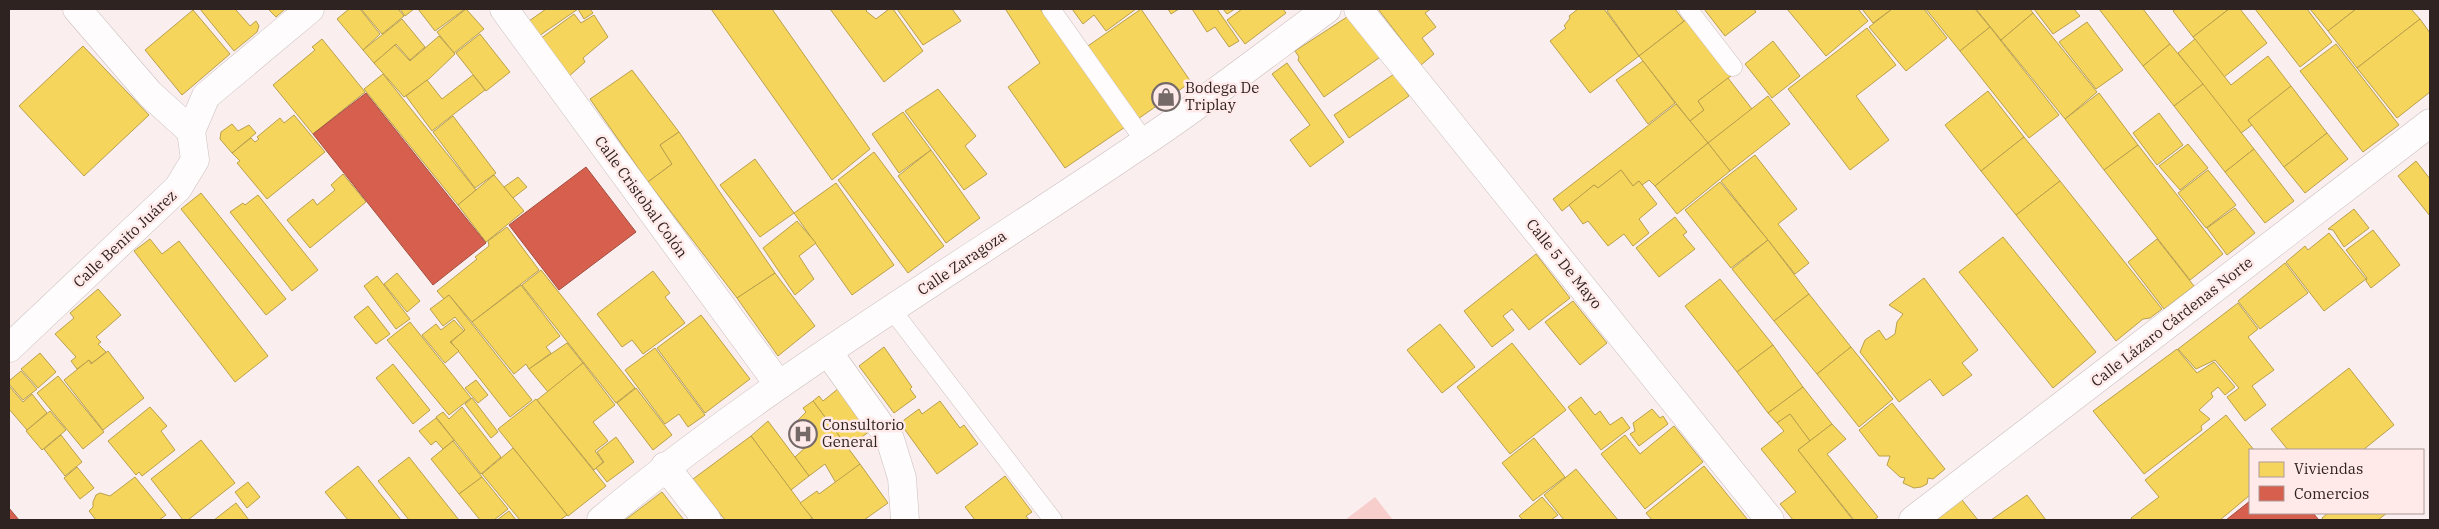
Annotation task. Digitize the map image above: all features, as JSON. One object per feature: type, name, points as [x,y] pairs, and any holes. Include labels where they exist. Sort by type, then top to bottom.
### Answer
[{"type":"street","points":[[77,9],[150,94],[191,131],[206,96],[310,9]]},
{"type":"street","name":"Calle Cristobal Colón","points":[[504,9],[779,385]]},
{"type":"street","name":"Calle Zaragoza","points":[[601,520],[665,466],[779,385],[1145,142],[1327,9]]},
{"type":"street","name":"Calle 5 De Mayo","points":[[1358,9],[1770,520]]},
{"type":"street","name":"Calle Lázaro Cárdenas Norte","points":[[1913,520],[2430,123]]},
{"type":"street","name":"Calle Benito Juárez","points":[[9,348],[178,188],[195,160],[191,131]]},
{"type":"street","points":[[828,352],[890,439],[902,478],[905,520]]},
{"type":"street","points":[[665,466],[707,520]]},
{"type":"lane","points":[[1051,9],[1145,142]]},
{"type":"lane","points":[[1688,9],[1733,67]]},
{"type":"lane","points":[[892,310],[1053,520]]},
{"type":"shaded area","points":[[1375,497],[1393,520],[1345,520]]},
{"type":"building: Viviendas","points":[[200,9],[238,9],[236,10],[250,26],[256,21],[259,26],[257,32],[234,51]]},
{"type":"building: Viviendas","points":[[268,9],[285,9],[276,17]]},
{"type":"building: Viviendas","points":[[349,9],[360,9],[380,34],[363,50],[337,19]]},
{"type":"building: Viviendas","points":[[361,9],[398,9],[404,16],[382,34]]},
{"type":"building: Viviendas","points":[[400,9],[414,9],[405,16]]},
{"type":"building: Viviendas","points":[[418,9],[465,9],[435,31]]},
{"type":"building: Viviendas","points":[[466,9],[484,29],[454,53],[437,32]]},
{"type":"building: Viviendas","points":[[546,9],[578,9],[539,36],[529,21]]},
{"type":"building: Viviendas","points":[[578,9],[590,9],[593,13],[584,19]]},
{"type":"building: Viviendas","points":[[711,9],[772,9],[870,149],[832,180]]},
{"type":"building: Viviendas","points":[[830,9],[868,9],[866,11],[876,19],[889,9],[893,9],[923,51],[884,82]]},
{"type":"building: Viviendas","points":[[897,9],[952,9],[961,21],[923,45]]},
{"type":"building: Viviendas","points":[[1040,9],[1128,125],[1065,168],[1008,87],[1040,63],[1006,10]]},
{"type":"building: Viviendas","points":[[1072,9],[1136,9],[1106,31],[1094,15],[1083,24]]},
{"type":"building: Viviendas","points":[[1141,9],[1191,82],[1135,121],[1085,48]]},
{"type":"building: Viviendas","points":[[1168,9],[1179,9],[1171,14]]},
{"type":"building: Viviendas","points":[[1192,9],[1217,9],[1239,41],[1229,47],[1215,27],[1207,32]]},
{"type":"building: Viviendas","points":[[1223,9],[1235,9],[1227,14]]},
{"type":"building: Viviendas","points":[[1242,9],[1283,9],[1286,13],[1245,44],[1227,20]]},
{"type":"building: Viviendas","points":[[1378,9],[1431,9],[1425,13],[1436,27],[1422,38],[1434,54],[1421,65]]},
{"type":"building: Viviendas","points":[[1578,9],[1604,9],[1639,56],[1590,93],[1550,41],[1566,28],[1564,26],[1570,18],[1569,16]]},
{"type":"building: Viviendas","points":[[1610,9],[1675,9],[1684,21],[1639,56],[1607,11]]},
{"type":"building: Viviendas","points":[[1704,9],[1754,9],[1756,12],[1725,36]]},
{"type":"building: Viviendas","points":[[1787,9],[1858,9],[1868,21],[1826,56]]},
{"type":"building: Viviendas","points":[[1862,9],[1892,9],[1873,23]]},
{"type":"building: Viviendas","points":[[1892,9],[1924,9],[1947,38],[1906,71],[1869,27]]},
{"type":"building: Viviendas","points":[[1926,9],[1975,9],[1990,27],[1960,51]]},
{"type":"building: Viviendas","points":[[1976,9],[2030,9],[2033,13],[2001,40]]},
{"type":"building: Viviendas","points":[[2034,9],[2074,9],[2080,16],[2053,34]]},
{"type":"building: Viviendas","points":[[2099,9],[2143,9],[2170,44],[2143,66]]},
{"type":"building: Viviendas","points":[[2176,9],[2229,9],[2193,37],[2173,11]]},
{"type":"building: Viviendas","points":[[2229,9],[2240,9],[2267,43],[2224,77],[2193,37]]},
{"type":"building: Viviendas","points":[[2255,9],[2307,9],[2332,42],[2300,67]]},
{"type":"building: Viviendas","points":[[2310,9],[2356,9],[2328,31]]},
{"type":"building: Viviendas","points":[[2356,9],[2411,9],[2420,19],[2357,68],[2328,31]]},
{"type":"building: Viviendas","points":[[193,10],[230,54],[182,95],[145,50]]},
{"type":"building: Viviendas","points":[[2033,13],[2097,92],[2065,119],[2001,40]]},
{"type":"building: Viviendas","points":[[574,14],[581,23],[594,15],[608,37],[583,58],[585,62],[568,77],[540,39]]},
{"type":"building: Viviendas","points":[[1350,15],[1383,55],[1324,97],[1298,60],[1299,57],[1295,51]]},
{"type":"building: Viviendas","points":[[402,19],[425,47],[410,60],[396,44],[374,63],[363,50]]},
{"type":"building: Viviendas","points":[[1687,19],[1731,76],[1698,101],[1704,110],[1690,121],[1639,56]]},
{"type":"building: Viviendas","points":[[2420,19],[2430,33],[2430,92],[2397,118],[2357,68]]},
{"type":"building: Viviendas","points":[[2087,22],[2123,70],[2096,89],[2059,42]]},
{"type":"building: Viviendas","points":[[1990,27],[2059,115],[2029,138],[1960,51]]},
{"type":"building: Viviendas","points":[[1867,28],[1896,65],[1856,96],[1889,140],[1850,170],[1788,89]]},
{"type":"building: Viviendas","points":[[480,34],[510,72],[486,91],[456,53]]},
{"type":"building: Viviendas","points":[[439,36],[455,54],[430,78],[404,97],[374,63],[395,45],[410,61]]},
{"type":"building: Viviendas","points":[[322,39],[365,92],[313,134],[273,85],[315,50],[312,47]]},
{"type":"building: Viviendas","points":[[2195,39],[2231,85],[2268,56],[2291,86],[2248,120],[2252,125],[2241,133],[2178,53]]},
{"type":"building: Viviendas","points":[[1773,41],[1800,76],[1772,98],[1745,64]]},
{"type":"building: Viviendas","points":[[2170,44],[2203,84],[2174,106],[2143,66]]},
{"type":"building: Viviendas","points":[[2336,44],[2399,125],[2363,152],[2300,71]]},
{"type":"building: Viviendas","points":[[83,46],[149,115],[84,176],[19,106]]},
{"type":"building: Viviendas","points":[[1643,61],[1675,103],[1648,124],[1616,80]]},
{"type":"building: Viviendas","points":[[1287,63],[1344,142],[1310,167],[1290,140],[1310,125],[1272,74]]},
{"type":"building: Viviendas","points":[[632,70],[679,132],[660,145],[672,164],[648,182],[590,99]]},
{"type":"building: Viviendas","points":[[383,74],[476,190],[458,205],[364,89]]},
{"type":"building: Viviendas","points":[[1394,74],[1409,96],[1349,138],[1334,115]]},
{"type":"building: Viviendas","points":[[473,75],[485,90],[432,131],[406,96],[427,80],[442,99]]},
{"type":"building: Viviendas","points":[[1728,78],[1752,109],[1708,143],[1690,121],[1704,110],[1698,101]]},
{"type":"building: Viviendas","points":[[2203,84],[2254,149],[2225,172],[2174,106]]},
{"type":"building: Viviendas","points":[[2291,86],[2327,133],[2284,167],[2248,120]]},
{"type":"building: Viviendas","points":[[938,89],[976,136],[965,146],[987,174],[964,190],[905,111]]},
{"type":"building: Viviendas","points":[[1988,91],[2024,137],[1981,171],[1945,125]]},
{"type":"building: Viviendas","points":[[2099,93],[2138,145],[2104,170],[2065,119]]},
{"type":"building: Viviendas","points":[[1768,96],[1790,124],[1730,171],[1708,143]]},
{"type":"building: Viviendas","points":[[1676,104],[1708,143],[1655,186],[1649,180],[1642,185],[1639,181],[1633,186],[1621,170],[1598,188],[1594,185],[1562,211],[1553,199]]},
{"type":"building: Viviendas","points":[[903,112],[931,150],[899,173],[872,134]]},
{"type":"building: Viviendas","points":[[2159,113],[2183,145],[2157,165],[2133,133]]},
{"type":"building: Viviendas","points":[[294,115],[325,152],[267,199],[237,163],[240,161],[232,153],[251,138],[255,142],[259,139],[257,137],[280,118],[284,123]]},
{"type":"building: Viviendas","points":[[453,116],[496,173],[475,188],[433,132]]},
{"type":"building: Viviendas","points":[[232,124],[238,131],[249,125],[256,133],[232,153],[220,139],[221,132]]},
{"type":"building: Viviendas","points":[[679,132],[775,273],[737,298],[648,182],[672,164],[660,145]]},
{"type":"building: Viviendas","points":[[2327,133],[2348,159],[2305,193],[2284,167]]},
{"type":"building: Viviendas","points":[[2024,137],[2060,181],[2016,215],[1981,171]]},
{"type":"building: Viviendas","points":[[1708,143],[1730,171],[1677,214],[1655,186]]},
{"type":"building: Viviendas","points":[[2188,144],[2208,168],[2180,190],[2159,166]]},
{"type":"building: Viviendas","points":[[2138,145],[2223,254],[2190,280],[2104,170]]},
{"type":"building: Viviendas","points":[[2254,149],[2294,201],[2265,223],[2225,172]]},
{"type":"building: Viviendas","points":[[931,150],[980,218],[946,243],[898,176]]},
{"type":"building: Viviendas","points":[[874,152],[944,246],[908,273],[838,180]]},
{"type":"building: Viviendas","points":[[1755,155],[1797,209],[1778,224],[1809,263],[1795,274],[1721,181]]},
{"type":"building: Viviendas","points":[[755,159],[794,213],[760,237],[720,185]]},
{"type":"building: Viviendas","points":[[2416,161],[2430,179],[2430,216],[2398,176]]},
{"type":"building: Viviendas","points":[[1621,170],[1633,186],[1639,181],[1657,204],[1639,219],[1649,233],[1633,246],[1624,234],[1608,246],[1588,221],[1583,224],[1569,205],[1594,185],[1598,188]]},
{"type":"building: Viviendas","points":[[2208,170],[2236,205],[2206,228],[2178,193]]},
{"type":"building: Viviendas","points":[[343,174],[366,202],[310,248],[287,220],[313,199],[317,205],[335,190],[331,185]]},
{"type":"building: Viviendas","points":[[494,175],[524,211],[486,242],[458,205]]},
{"type":"building: Viviendas","points":[[518,177],[527,187],[513,198],[504,187]]},
{"type":"building: Viviendas","points":[[2060,181],[2162,309],[2150,318],[2143,319],[2116,341],[2016,215]]},
{"type":"building: Viviendas","points":[[1720,182],[1768,240],[1731,268],[1685,210]]},
{"type":"building: Viviendas","points":[[836,183],[894,265],[852,295],[794,213]]},
{"type":"building: Viviendas","points":[[201,193],[286,299],[266,315],[181,209]]},
{"type":"building: Viviendas","points":[[258,195],[318,270],[292,291],[230,212],[243,203],[245,205]]},
{"type":"building: Viviendas","points":[[2235,208],[2255,233],[2227,255],[2207,228]]},
{"type":"building: Viviendas","points":[[2354,209],[2369,228],[2344,247],[2333,230],[2328,229]]},
{"type":"building: Viviendas","points":[[1675,217],[1687,232],[1683,235],[1695,249],[1659,277],[1636,248]]},
{"type":"building: Viviendas","points":[[797,221],[816,243],[799,256],[814,279],[795,295],[763,248]]},
{"type":"building: Viviendas","points":[[507,227],[539,270],[472,322],[449,295],[444,299],[437,291],[477,259],[475,257],[489,246],[488,241]]},
{"type":"building: Viviendas","points":[[2373,230],[2400,265],[2371,288],[2366,281],[2367,278],[2346,250]]},
{"type":"building: Viviendas","points":[[2329,233],[2366,279],[2324,311],[2286,262],[2305,246],[2308,250]]},
{"type":"building: Viviendas","points":[[2003,237],[2096,352],[2053,388],[1959,272]]},
{"type":"building: Viviendas","points":[[150,239],[162,254],[179,241],[268,356],[235,382],[134,251]]},
{"type":"building: Viviendas","points":[[2157,239],[2194,286],[2164,309],[2128,262]]},
{"type":"building: Viviendas","points":[[1768,240],[1809,294],[1774,321],[1732,269]]},
{"type":"building: Viviendas","points":[[1536,254],[1570,298],[1529,330],[1512,309],[1503,316],[1514,330],[1492,347],[1464,311]]},
{"type":"building: Viviendas","points":[[2285,263],[2308,293],[2260,329],[2238,301]]},
{"type":"building: Viviendas","points":[[541,270],[635,388],[616,403],[522,285]]},
{"type":"building: Viviendas","points":[[653,271],[670,293],[665,297],[685,323],[643,354],[632,340],[622,347],[597,314]]},
{"type":"building: Viviendas","points":[[397,273],[420,301],[407,312],[384,284]]},
{"type":"building: Viviendas","points":[[775,273],[815,326],[778,356],[737,298]]},
{"type":"building: Viviendas","points":[[377,276],[410,319],[396,329],[364,286]]},
{"type":"building: Viviendas","points":[[1924,278],[1978,350],[1962,363],[1972,375],[1943,396],[1930,379],[1899,402],[1860,352],[1865,340],[1879,330],[1886,340],[1895,334],[1897,322],[1903,314],[1889,305]]},
{"type":"building: Viviendas","points":[[1720,279],[1773,345],[1737,372],[1685,306]]},
{"type":"building: Viviendas","points":[[521,285],[560,336],[546,347],[551,353],[529,369],[526,364],[514,374],[472,322]]},
{"type":"building: Viviendas","points":[[98,289],[121,315],[96,337],[101,342],[98,344],[106,352],[92,363],[89,360],[77,369],[71,361],[76,357],[55,334],[74,318],[70,313]]},
{"type":"building: Viviendas","points":[[1809,294],[1851,347],[1817,374],[1774,321]]},
{"type":"building: Viviendas","points":[[449,295],[532,400],[510,417],[451,342],[465,330],[455,317],[443,326],[430,309]]},
{"type":"building: Viviendas","points":[[1573,301],[1607,343],[1580,365],[1545,322]]},
{"type":"building: Viviendas","points":[[2238,303],[2258,329],[2248,337],[2274,370],[2252,386],[2266,405],[2245,421],[2227,397],[2239,388],[2215,360],[2196,369],[2178,349]]},
{"type":"building: Viviendas","points":[[368,306],[390,334],[376,344],[354,317]]},
{"type":"building: Viviendas","points":[[701,315],[750,379],[705,413],[657,348]]},
{"type":"building: Viviendas","points":[[454,320],[464,331],[450,342],[459,351],[445,363],[422,335],[436,324],[441,330]]},
{"type":"building: Viviendas","points":[[410,322],[471,398],[449,415],[387,340]]},
{"type":"building: Viviendas","points":[[1440,324],[1475,367],[1442,393],[1407,350]]},
{"type":"building: Viviendas","points":[[567,343],[583,363],[548,392],[529,369]]},
{"type":"building: Viviendas","points":[[1512,343],[1566,410],[1510,454],[1457,387]]},
{"type":"building: Viviendas","points":[[1773,345],[1803,387],[1768,413],[1737,372]]},
{"type":"building: Viviendas","points":[[884,347],[912,387],[910,389],[916,397],[894,413],[859,366]]},
{"type":"building: Viviendas","points":[[1851,347],[1893,399],[1859,427],[1817,374]]},
{"type":"building: Viviendas","points":[[655,348],[705,415],[688,427],[679,414],[665,424],[625,370]]},
{"type":"building: Viviendas","points":[[2177,349],[2197,373],[2214,362],[2235,387],[2225,395],[2218,387],[2211,393],[2213,397],[2199,410],[2210,419],[2201,426],[2202,430],[2144,474],[2093,411]]},
{"type":"building: Viviendas","points":[[108,351],[144,398],[103,430],[64,380],[89,360],[91,364]]},
{"type":"building: Viviendas","points":[[40,353],[56,372],[38,388],[21,369]]},
{"type":"building: Viviendas","points":[[583,363],[615,405],[593,422],[608,441],[595,451],[603,462],[594,470],[537,400]]},
{"type":"building: Viviendas","points":[[393,364],[430,410],[413,424],[376,378]]},
{"type":"building: Viviendas","points":[[2349,368],[2394,425],[2364,449],[2287,449],[2271,429]]},
{"type":"building: Viviendas","points":[[21,371],[37,389],[23,400],[9,384],[9,381]]},
{"type":"building: Viviendas","points":[[58,376],[104,432],[83,449],[37,393]]},
{"type":"building: Viviendas","points":[[476,380],[488,395],[478,403],[465,388]]},
{"type":"building: Viviendas","points":[[9,386],[23,402],[32,394],[47,413],[27,430],[9,409]]},
{"type":"building: Viviendas","points":[[1803,387],[1832,424],[1810,441],[1790,414],[1777,423],[1768,413]]},
{"type":"building: Viviendas","points":[[636,388],[672,435],[653,450],[617,403]]},
{"type":"building: Viviendas","points":[[839,388],[871,430],[848,448],[813,401],[819,396],[823,401]]},
{"type":"building: Viviendas","points":[[1581,397],[1595,415],[1600,411],[1610,425],[1622,417],[1630,428],[1601,450],[1568,407]]},
{"type":"building: Viviendas","points":[[472,398],[498,432],[491,438],[465,404]]},
{"type":"building: Viviendas","points":[[536,399],[606,486],[568,516],[498,429]]},
{"type":"building: Viviendas","points":[[813,401],[860,464],[836,483],[825,464],[809,476],[795,457],[807,446],[792,426],[806,412],[803,408]]},
{"type":"building: Viviendas","points":[[940,401],[960,428],[964,425],[978,444],[937,474],[900,423],[919,409],[922,414]]},
{"type":"building: Viviendas","points":[[1892,403],[1945,469],[1933,479],[1928,478],[1927,484],[1921,487],[1914,488],[1903,483],[1905,478],[1900,477],[1887,465],[1890,456],[1879,456],[1859,430]]},
{"type":"building: Viviendas","points":[[150,407],[167,426],[161,431],[175,450],[142,476],[139,472],[136,475],[108,441]]},
{"type":"building: Viviendas","points":[[462,407],[501,457],[481,474],[436,417],[443,412],[449,419]]},
{"type":"building: Viviendas","points":[[1652,409],[1660,418],[1663,416],[1668,424],[1639,446],[1630,434],[1635,431],[1633,423]]},
{"type":"building: Viviendas","points":[[50,411],[66,430],[42,450],[26,431]]},
{"type":"building: Viviendas","points":[[1790,414],[1810,441],[1798,450],[1853,520],[1793,520],[1780,504],[1796,492],[1761,449],[1784,431],[1777,423]]},
{"type":"building: Viviendas","points":[[2226,415],[2253,449],[2249,449],[2249,496],[2220,520],[2132,520],[2131,518],[2159,497],[2145,480]]},
{"type":"building: Viviendas","points":[[436,418],[454,440],[443,449],[436,441],[431,445],[419,431]]},
{"type":"building: Viviendas","points":[[768,421],[809,476],[791,490],[751,436]]},
{"type":"building: Viviendas","points":[[1832,424],[1846,439],[1827,454],[1878,517],[1874,520],[1854,520],[1798,450]]},
{"type":"building: Viviendas","points":[[1674,426],[1703,462],[1645,509],[1601,454],[1625,435],[1640,454]]},
{"type":"building: Viviendas","points":[[61,435],[82,462],[65,476],[44,449]]},
{"type":"building: Viviendas","points":[[751,436],[812,518],[809,520],[725,520],[693,479]]},
{"type":"building: Viviendas","points":[[616,437],[634,462],[607,482],[596,468],[604,462],[597,452]]},
{"type":"building: Viviendas","points":[[1534,438],[1565,477],[1533,501],[1502,463]]},
{"type":"building: Viviendas","points":[[201,440],[235,483],[188,520],[183,520],[151,479]]},
{"type":"building: Viviendas","points":[[453,441],[482,477],[459,494],[431,459]]},
{"type":"building: Viviendas","points":[[513,448],[567,515],[560,520],[520,520],[482,474]]},
{"type":"building: Viviendas","points":[[409,457],[459,520],[409,520],[378,481]]},
{"type":"building: Viviendas","points":[[860,464],[888,503],[864,520],[814,520],[800,503],[817,491],[819,494]]},
{"type":"building: Viviendas","points":[[358,466],[401,520],[348,520],[325,492]]},
{"type":"building: Viviendas","points":[[1704,466],[1748,520],[1652,520],[1646,513]]},
{"type":"building: Viviendas","points":[[77,467],[94,488],[80,499],[64,478]]},
{"type":"building: Viviendas","points":[[1576,469],[1618,520],[1564,520],[1544,495]]},
{"type":"building: Viviendas","points":[[1005,476],[1032,512],[1026,516],[1029,520],[975,520],[965,507]]},
{"type":"building: Viviendas","points":[[135,477],[166,515],[159,520],[96,520],[89,511],[93,507],[96,495],[100,493],[110,496]]},
{"type":"building: Viviendas","points":[[482,477],[508,509],[494,520],[480,520],[459,494]]},
{"type":"building: Viviendas","points":[[248,482],[260,497],[247,508],[235,492]]},
{"type":"building: Viviendas","points":[[662,492],[684,520],[625,520]]},
{"type":"building: Viviendas","points":[[2027,495],[2046,520],[1991,520]]},
{"type":"building: Viviendas","points":[[1542,497],[1558,515],[1551,520],[1523,520],[1519,516]]},
{"type":"building: Viviendas","points":[[1962,500],[1978,520],[1936,520]]},
{"type":"building: Viviendas","points":[[236,503],[249,520],[214,520]]},
{"type":"building: Viviendas","points":[[509,511],[516,520],[497,520]]},
{"type":"building: Viviendas","points":[[2327,514],[2386,514],[2378,520],[2323,520],[2322,518]]},
{"type":"building: Comercios","points":[[366,93],[486,243],[433,285],[313,134]]},
{"type":"building: Comercios","points":[[586,167],[636,232],[559,290],[509,225]]},
{"type":"building: Comercios","points":[[2249,502],[2249,514],[2314,514],[2319,520],[2226,520]]},
{"type":"building: Comercios","points":[[9,508],[19,520],[9,520]]},
{"type":"place","name":"Bodega De Triplay","points":[[1166,97]]},
{"type":"place","name":"Consultorio General","points":[[803,434]]}]
